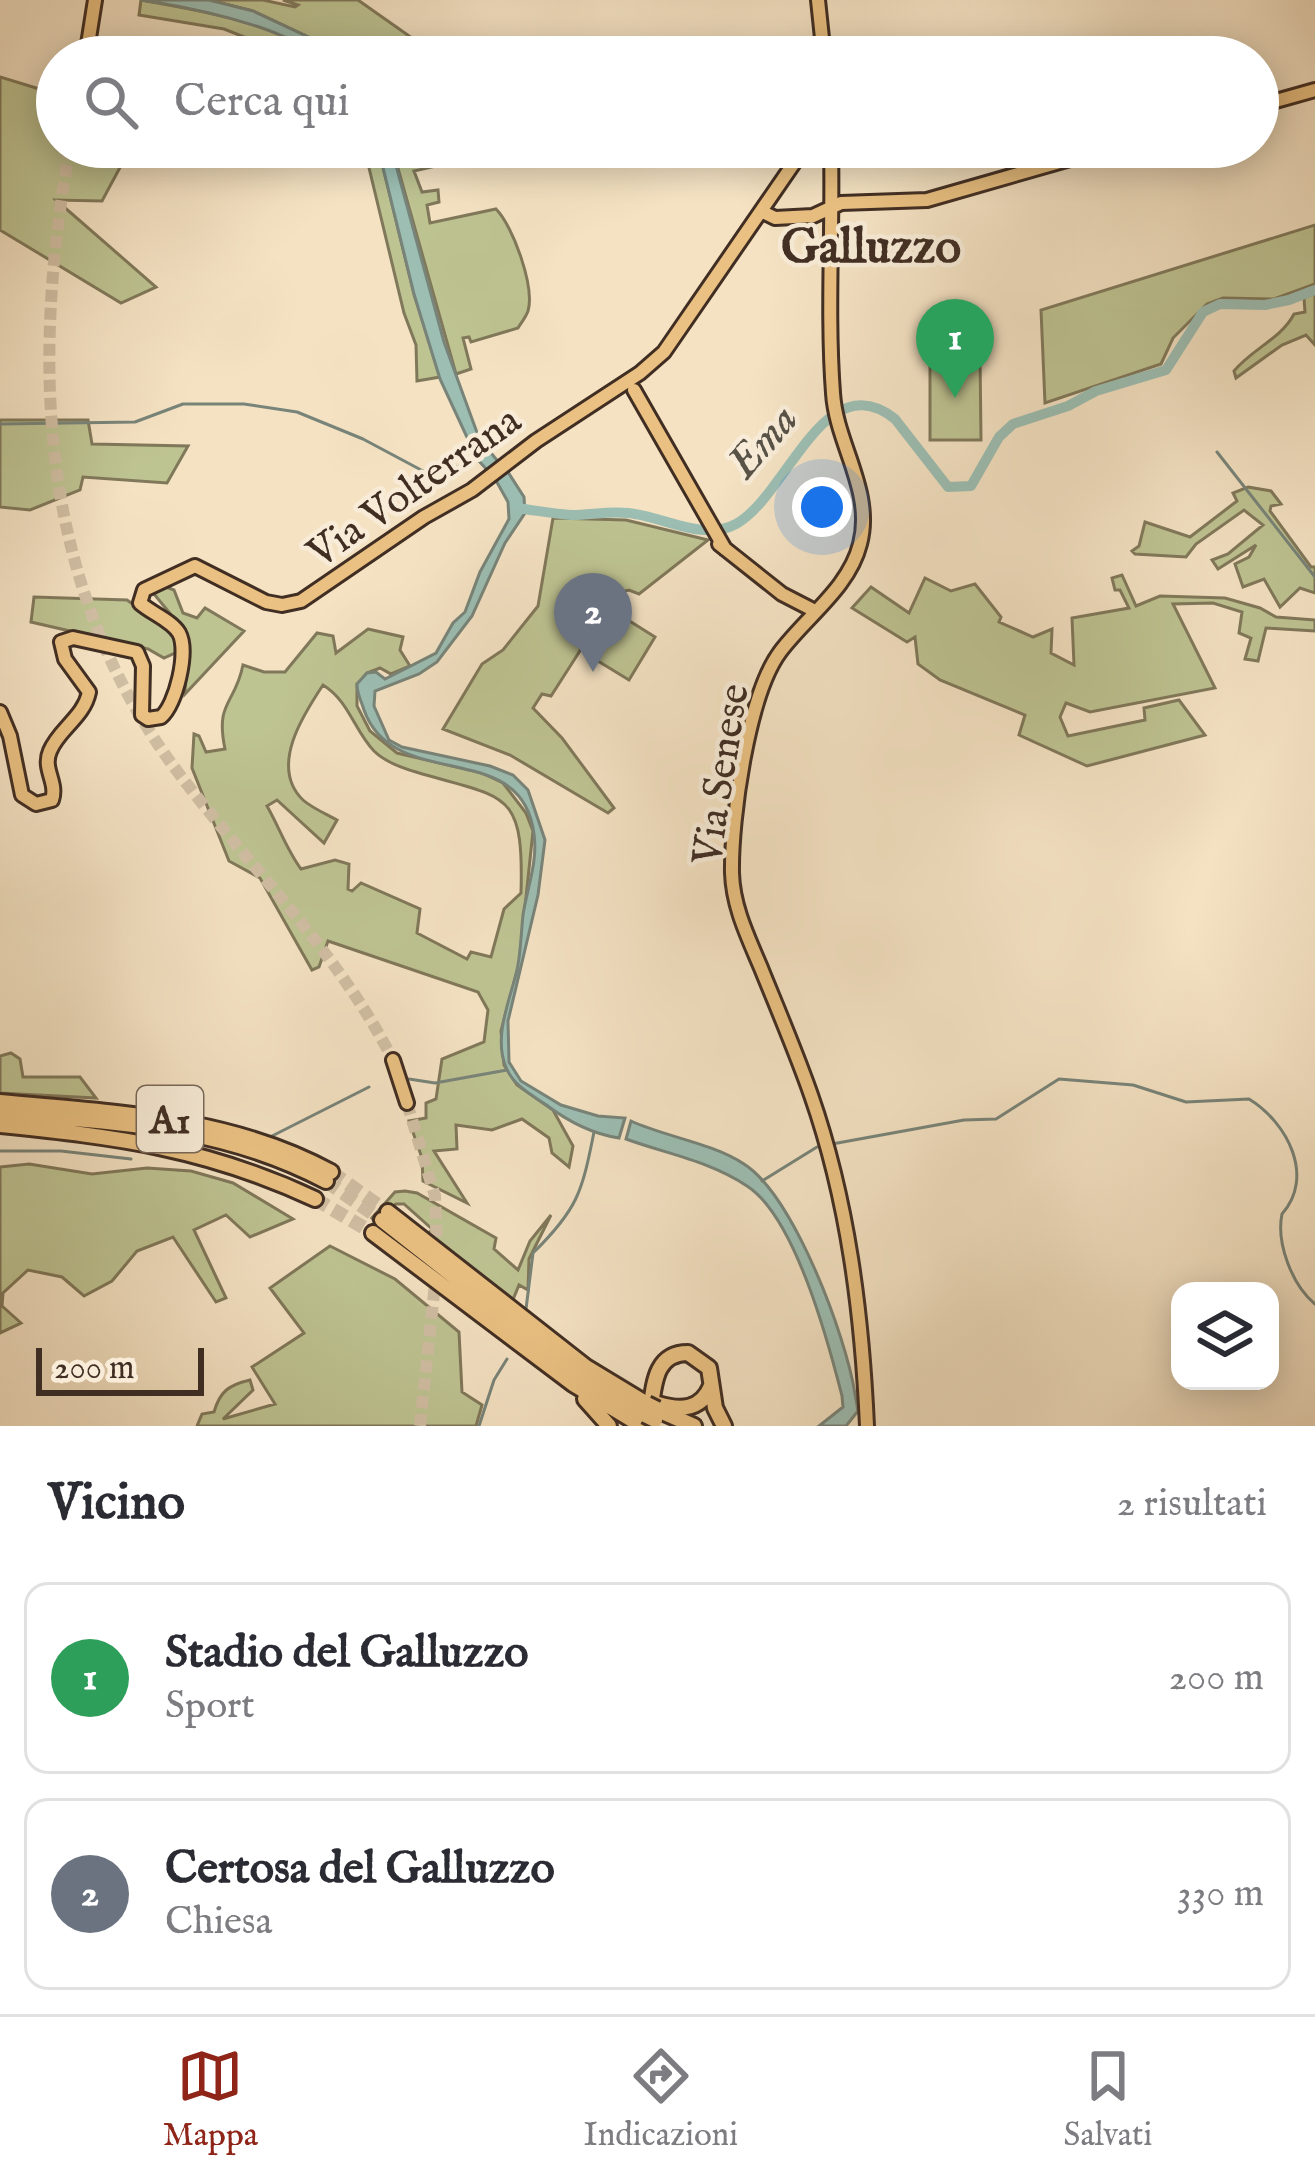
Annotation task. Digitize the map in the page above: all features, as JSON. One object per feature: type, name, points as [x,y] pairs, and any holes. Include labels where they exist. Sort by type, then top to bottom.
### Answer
[{"type":"highway","name":"A1","points":[[0,1102],[192,1122],[261,1140],[328,1176],[224,1138],[0,1113]]},
{"type":"highway","name":"A1","points":[[0,1125],[175,1148],[237,1166],[315,1199]]},
{"type":"highway","points":[[381,1222],[509,1343],[590,1404],[609,1426]]},
{"type":"highway","points":[[381,1222],[652,1414]]},
{"type":"highway","points":[[381,1222],[578,1374],[652,1414],[694,1406],[706,1398],[713,1381]]},
{"type":"highway","points":[[470,1305],[573,1384],[694,1426]]},
{"type":"highway","points":[[652,1414],[656,1377],[671,1355],[684,1352],[699,1357],[709,1368],[715,1408],[724,1426]]},
{"type":"main road","points":[[89,36],[95,0]]},
{"type":"main road","points":[[818,0],[822,36]]},
{"type":"main road","points":[[1279,100],[1315,90]]},
{"type":"main road","name":"Via Volterrana","points":[[0,712],[22,796],[36,804],[52,800],[56,790],[48,771],[48,753],[88,698],[87,686],[61,652],[64,639],[137,652],[143,666],[142,715],[155,719],[176,698],[182,644],[176,629],[140,604],[144,590],[195,566],[266,602],[295,604],[330,585],[415,523],[630,383],[670,344],[792,168]]},
{"type":"main road","name":"Via Senese","points":[[832,168],[834,402],[860,493],[862,531],[847,574],[772,665],[755,711],[733,835],[732,880],[739,915],[813,1102],[846,1227],[854,1262],[867,1426]]},
{"type":"main road","points":[[764,212],[775,218],[813,217],[841,203],[909,202],[1040,168]]},
{"type":"main road","points":[[630,383],[720,542],[796,604],[802,613],[799,629]]},
{"type":"main road","points":[[796,604],[815,611]]},
{"type":"main road","points":[[393,1060],[407,1103]]},
{"type":"green space","points":[[141,0],[211,13],[285,36],[242,36],[139,15]]},
{"type":"green space","points":[[209,0],[263,0],[295,7],[298,5],[283,0],[358,0],[409,36],[306,36],[253,11]]},
{"type":"green space","points":[[0,77],[36,88],[36,168],[120,168],[102,201],[56,200],[156,287],[121,303],[0,230]]},
{"type":"green space","points":[[369,168],[383,168],[440,377],[417,381],[416,345]]},
{"type":"green space","points":[[398,168],[428,168],[414,171],[422,192],[438,190],[439,202],[427,205],[430,223],[496,209],[521,257],[528,311],[518,328],[471,342],[463,338],[471,369],[456,374]]},
{"type":"green space","points":[[1315,225],[1315,284],[1274,299],[1223,298],[1207,304],[1173,338],[1161,364],[1045,403],[1041,310]]},
{"type":"green space","points":[[1315,293],[1315,345],[1306,335],[1282,345],[1236,378],[1234,371],[1294,314],[1305,312],[1304,298]]},
{"type":"green space","points":[[930,356],[980,356],[981,440],[930,440]]},
{"type":"green space","points":[[0,420],[88,420],[92,444],[188,446],[167,483],[83,477],[80,490],[30,510],[0,507]]},
{"type":"green space","points":[[1248,487],[1271,491],[1281,504],[1271,506],[1270,511],[1315,567],[1315,593],[1300,588],[1280,607],[1264,579],[1243,587],[1235,564],[1249,557],[1256,545],[1218,569],[1212,560],[1228,554],[1263,525],[1244,510],[1196,544],[1186,557],[1132,551],[1139,546],[1145,522],[1190,537],[1237,501],[1233,493]]},
{"type":"green space","points":[[553,518],[626,520],[708,540],[639,594],[617,593],[551,696],[542,694],[533,708],[562,738],[614,808],[608,813],[510,755],[443,729],[482,664],[503,650],[538,606]]},
{"type":"green space","points":[[1122,575],[1136,606],[1160,596],[1225,598],[1276,617],[1315,620],[1315,631],[1266,628],[1258,661],[1245,659],[1251,638],[1239,633],[1242,612],[1213,603],[1173,604],[1215,688],[1090,712],[1066,703],[1060,717],[1068,736],[1145,720],[1144,708],[1179,700],[1205,735],[1087,766],[1019,735],[1025,715],[940,680],[918,664],[915,637],[907,642],[852,608],[871,587],[909,613],[925,578],[951,591],[975,584],[1001,617],[999,622],[1033,637],[1052,629],[1051,653],[1074,665],[1072,618],[1129,608],[1112,578]]},
{"type":"green space","points":[[161,585],[174,590],[183,613],[197,618],[205,608],[244,631],[185,694],[187,646],[182,628],[154,594]]},
{"type":"green space","points":[[34,597],[127,600],[177,636],[177,652],[164,658],[148,649],[31,622]]},
{"type":"green space","points":[[620,615],[655,637],[629,680],[593,658]]},
{"type":"green space","points":[[368,629],[403,637],[400,650],[410,666],[391,674],[380,668],[357,684],[357,706],[370,731],[397,753],[482,773],[503,783],[526,813],[533,831],[519,964],[501,1031],[504,1065],[517,1085],[553,1110],[573,1146],[569,1167],[552,1153],[549,1138],[522,1119],[492,1130],[456,1125],[457,1149],[434,1151],[467,1203],[423,1181],[422,1158],[409,1121],[426,1118],[426,1103],[436,1099],[442,1059],[484,1042],[488,1010],[478,992],[328,941],[319,967],[312,970],[260,878],[229,861],[192,768],[194,734],[206,752],[225,749],[222,721],[243,665],[285,672],[317,633],[333,636],[336,653]],"holes":[[[323,685],[383,758],[490,794],[513,816],[519,834],[521,893],[504,909],[491,957],[471,952],[467,959],[417,933],[420,909],[361,883],[348,889],[349,864],[335,860],[301,869],[296,862],[267,806],[277,800],[324,843],[337,820],[303,800],[293,787],[289,757],[315,697]]]},
{"type":"green space","points":[[11,1053],[20,1059],[23,1077],[80,1077],[96,1098],[0,1093],[0,1056]]},
{"type":"green space","points":[[29,1164],[92,1174],[147,1168],[191,1171],[233,1183],[293,1219],[250,1237],[226,1215],[194,1230],[226,1298],[216,1302],[173,1237],[137,1251],[112,1281],[84,1296],[62,1277],[28,1270],[3,1293],[2,1306],[21,1323],[0,1333],[0,1167]]},
{"type":"green space","points":[[395,1192],[417,1193],[496,1238],[494,1249],[518,1270],[530,1241],[551,1215],[529,1259],[528,1290],[519,1285],[512,1302],[427,1237],[432,1229],[404,1204],[371,1219]]},
{"type":"green space","points":[[330,1246],[395,1279],[459,1332],[462,1392],[482,1405],[476,1426],[197,1426],[202,1414],[214,1412],[226,1390],[250,1380],[253,1390],[223,1419],[275,1404],[252,1367],[304,1333],[270,1288]]},
{"type":"water","points":[[141,0],[209,0],[253,11],[306,36],[283,36]]},
{"type":"water","points":[[383,168],[397,168],[444,342],[479,438],[500,464],[489,472],[477,459],[440,379]]},
{"type":"water","points":[[506,469],[524,497],[525,513],[505,543],[472,616],[437,662],[375,691],[374,706],[389,740],[490,766],[513,775],[528,790],[545,840],[538,895],[508,1021],[509,1062],[521,1081],[561,1105],[625,1118],[619,1138],[580,1126],[528,1093],[509,1073],[502,1055],[502,1031],[535,855],[524,804],[507,785],[483,774],[402,751],[379,735],[358,691],[357,684],[367,673],[376,672],[385,679],[436,653],[465,612],[509,519],[508,502],[494,477]]},
{"type":"water","points":[[631,1121],[744,1164],[781,1205],[815,1269],[841,1338],[858,1411],[846,1426],[819,1426],[843,1407],[842,1396],[807,1282],[780,1224],[747,1186],[718,1170],[626,1139]]},
{"type":"waterway","name":"Ema","points":[[516,508],[572,515],[628,513],[696,529],[723,529],[755,509],[827,420],[848,408],[870,406],[895,419],[948,487],[971,486],[999,437],[1013,424],[1166,370],[1203,312],[1220,304],[1265,305],[1315,290]]},
{"type":"waterway","points":[[0,424],[135,422],[183,404],[244,404],[297,412],[423,471],[462,466],[480,458]]},
{"type":"waterway","points":[[1217,452],[1315,577]]},
{"type":"waterway","points":[[409,1079],[435,1083],[507,1070]]},
{"type":"waterway","points":[[832,1144],[964,1120],[996,1119],[1059,1079],[1133,1085],[1186,1102],[1249,1099],[1275,1122],[1292,1152],[1296,1184],[1282,1214],[1281,1238],[1293,1275],[1315,1304]]},
{"type":"waterway","points":[[272,1136],[369,1087]]},
{"type":"waterway","points":[[526,1309],[533,1253],[576,1199],[594,1132]]},
{"type":"waterway","points":[[762,1181],[817,1147]]},
{"type":"waterway","points":[[0,1151],[61,1151],[131,1159]]},
{"type":"waterway","points":[[479,1426],[494,1380],[507,1359]]},
{"type":"tunnel","points":[[67,168],[50,312],[50,394],[57,474],[73,553],[98,630],[133,704],[180,775],[321,948],[393,1060]]},
{"type":"tunnel","points":[[407,1103],[435,1196],[437,1253]]},
{"type":"tunnel","points":[[331,1172],[388,1212]]},
{"type":"tunnel","points":[[326,1181],[382,1220]]},
{"type":"tunnel","points":[[315,1199],[373,1233]]},
{"type":"tunnel","points":[[420,1426],[436,1274]]},
{"type":"place","name":"Stadio del Galluzzo","points":[[955,398]]},
{"type":"place","name":"Certosa del Galluzzo","points":[[593,672]]},
{"type":"district","name":"Galluzzo","points":[[871,245]]}]
